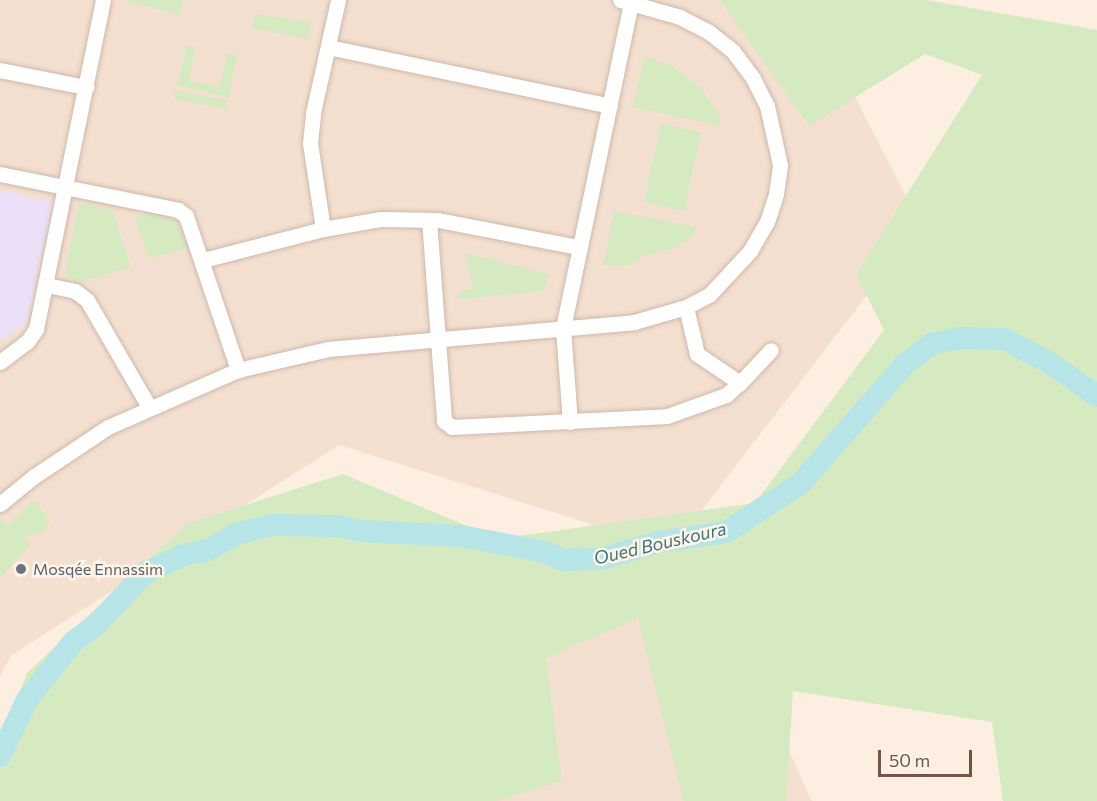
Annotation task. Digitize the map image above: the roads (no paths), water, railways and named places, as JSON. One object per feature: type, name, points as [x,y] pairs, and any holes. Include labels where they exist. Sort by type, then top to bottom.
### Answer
[{"type":"street","points":[[0,362],[27,342],[36,329],[47,285],[103,0]]},
{"type":"street","points":[[323,229],[310,143],[313,113],[338,0]]},
{"type":"street","points":[[0,504],[72,449],[149,407],[238,370],[328,349],[439,338],[563,328],[634,322],[686,307],[710,294],[731,276],[767,222],[780,165],[777,139],[753,78],[733,51],[709,32],[680,17],[626,1],[610,106],[578,247],[563,328],[570,422]]},
{"type":"street","points":[[328,47],[610,106]]},
{"type":"street","points":[[0,70],[86,87]]},
{"type":"street","points":[[0,174],[178,210],[190,224],[238,370]]},
{"type":"street","points":[[203,260],[323,229],[381,219],[429,220],[578,247]]},
{"type":"street","points":[[429,220],[447,426],[667,416],[726,395],[771,350]]},
{"type":"street","points":[[47,285],[75,291],[87,300],[149,407]]},
{"type":"street","points":[[686,307],[698,354],[740,383]]},
{"type":"waterway","name":"Oued Bouskoura","points":[[0,756],[27,700],[74,641],[97,624],[145,573],[183,555],[208,550],[236,534],[272,525],[337,526],[362,531],[461,536],[546,552],[564,560],[601,559],[658,542],[726,532],[801,483],[905,364],[932,344],[960,338],[1004,339],[1050,363],[1097,396]]},
{"type":"place","name":"Mosqée Ennassim","points":[[21,569]]}]
